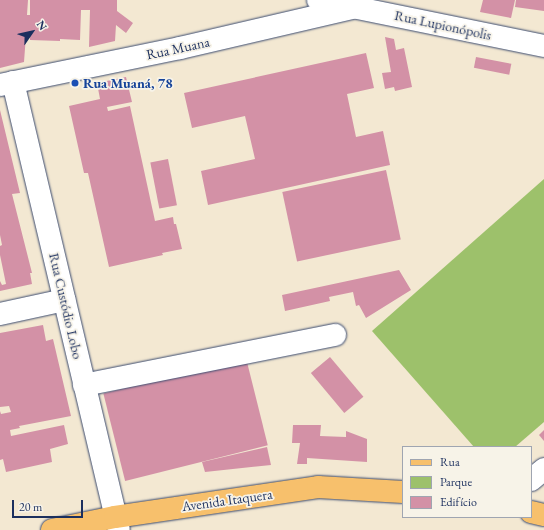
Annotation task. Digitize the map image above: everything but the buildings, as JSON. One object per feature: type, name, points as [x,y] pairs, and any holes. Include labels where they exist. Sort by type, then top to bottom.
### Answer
[{"type":"main road","name":"Avenida Itaquera","points":[[52,530],[117,523],[318,487],[402,492]]},
{"type":"main road","points":[[532,512],[544,515]]},
{"type":"street","name":"Rua Lupionópolis","points":[[318,0],[544,46]]},
{"type":"street","name":"Rua Muana","points":[[6,83],[180,48],[356,7]]},
{"type":"street","name":"Rua Custódio Lobo","points":[[6,83],[64,300],[117,523]]},
{"type":"street","points":[[0,314],[64,300]]},
{"type":"street","points":[[84,385],[335,335]]},
{"type":"street","points":[[532,479],[544,469]]},
{"type":"green space","points":[[544,179],[544,422],[516,446],[473,446],[372,331]]},
{"type":"place","name":"Rua Muaná, 78","points":[[75,83]]}]
